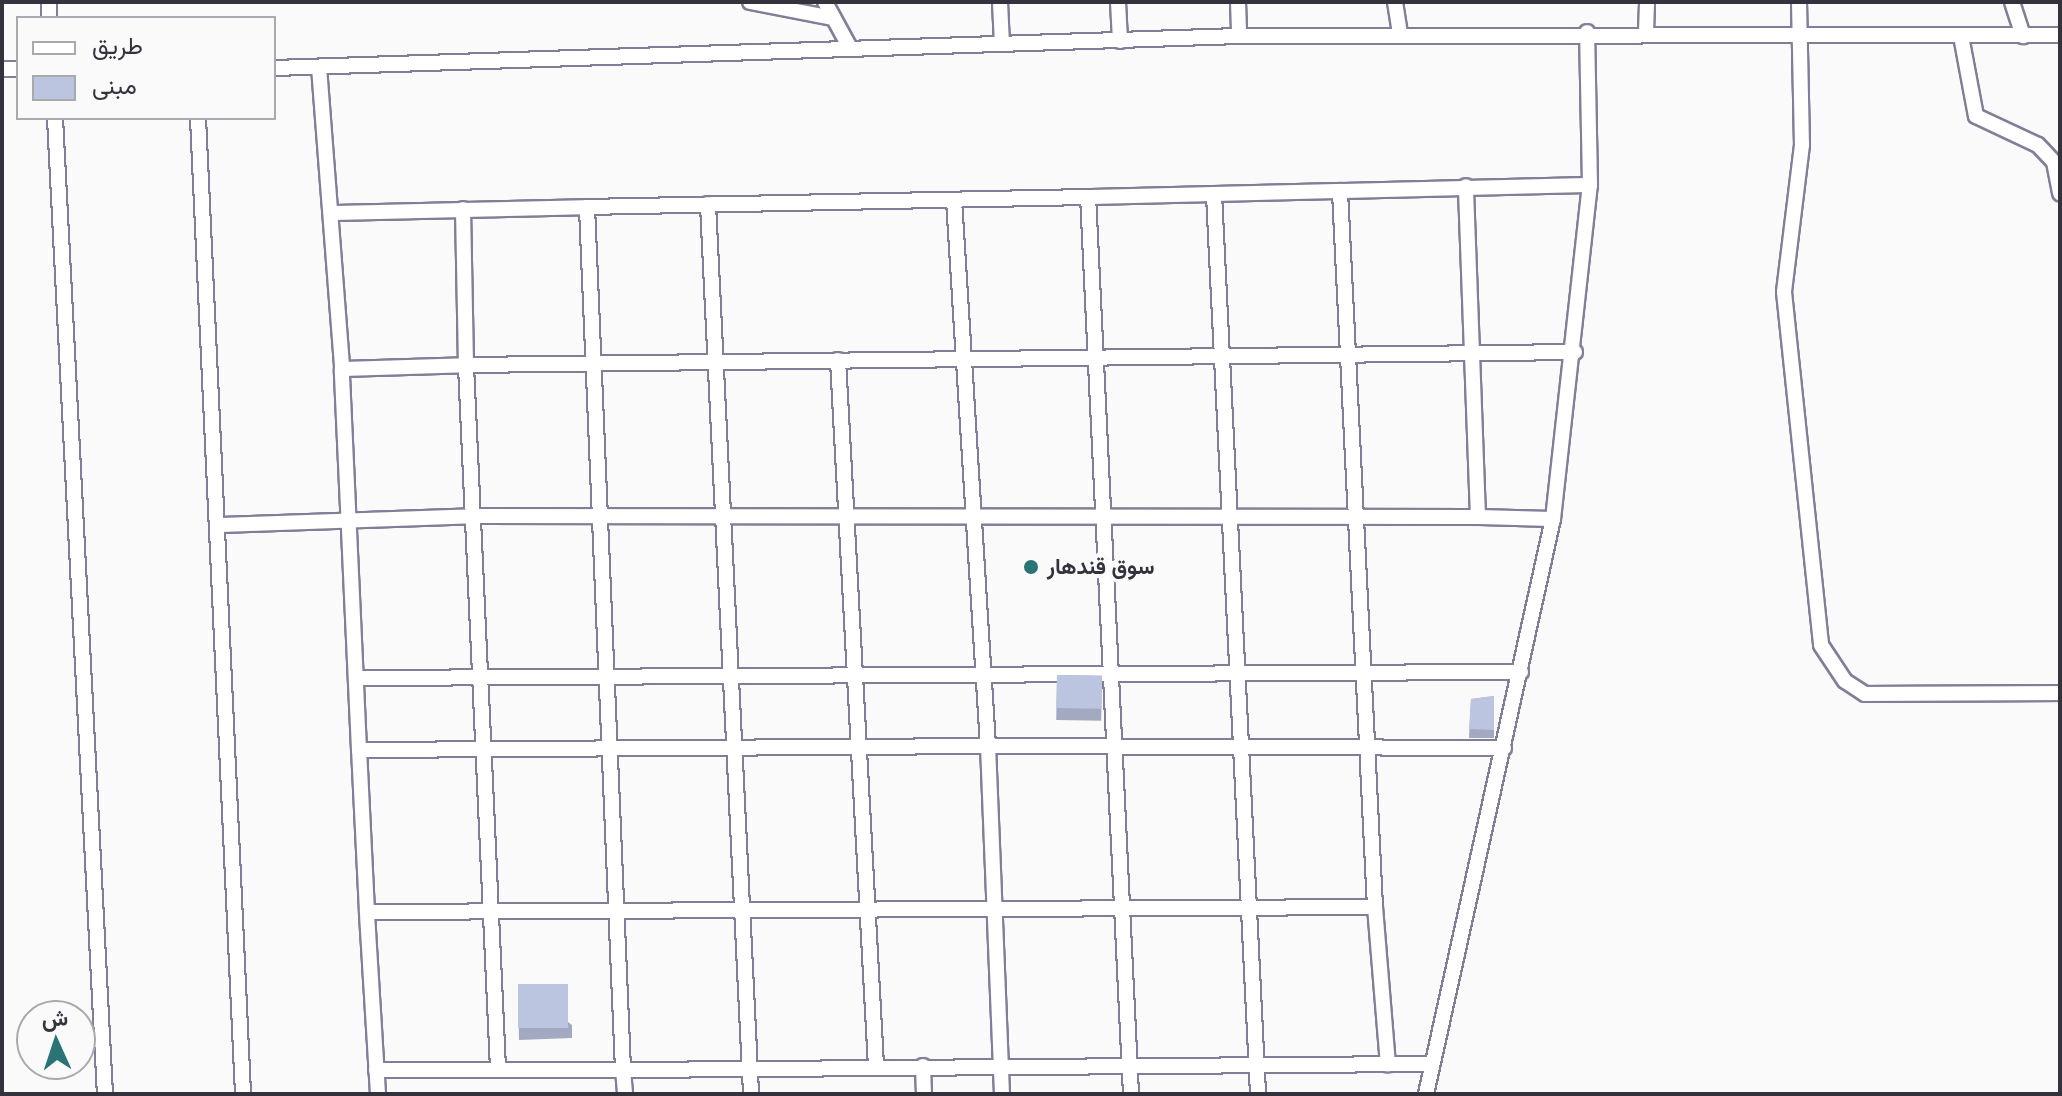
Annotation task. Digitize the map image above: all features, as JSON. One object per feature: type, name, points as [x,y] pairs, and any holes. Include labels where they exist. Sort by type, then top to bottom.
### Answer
[{"type":"street","points":[[750,2],[833,18]]},
{"type":"street","points":[[825,2],[850,48]]},
{"type":"street","points":[[1000,2],[1002,44]]},
{"type":"street","points":[[1118,2],[1120,41]]},
{"type":"street","points":[[1238,2],[1239,36]]},
{"type":"street","points":[[1395,2],[1400,33]]},
{"type":"street","points":[[1646,32],[1647,2]]},
{"type":"street","points":[[1799,2],[1802,145],[1784,292],[1821,645],[1845,681],[1865,694],[2060,693]]},
{"type":"street","points":[[2012,2],[2023,36]]},
{"type":"street","points":[[1426,1094],[1553,519],[1575,352],[1590,185],[1587,32]]},
{"type":"street","points":[[276,68],[1400,33],[2060,35]]},
{"type":"street","points":[[1961,36],[1976,116],[2038,145],[2054,162],[2060,193]]},
{"type":"street","points":[[319,67],[342,369],[378,1094]]},
{"type":"street","points":[[55,120],[105,1094]]},
{"type":"street","points":[[198,120],[221,525],[243,1094]]},
{"type":"street","points":[[331,213],[1590,185]]},
{"type":"street","points":[[1466,186],[1476,353],[1478,517]]},
{"type":"street","points":[[1340,191],[1366,747],[1388,1064]]},
{"type":"street","points":[[1214,194],[1258,1094]]},
{"type":"street","points":[[1088,197],[1131,1094]]},
{"type":"street","points":[[954,200],[997,907],[1002,1094]]},
{"type":"street","points":[[708,204],[751,1094]]},
{"type":"street","points":[[587,207],[625,1094]]},
{"type":"street","points":[[463,209],[466,365],[498,1068]]},
{"type":"street","points":[[342,369],[1222,354],[1575,352]]},
{"type":"street","points":[[838,360],[849,515],[876,1066]]},
{"type":"street","points":[[221,525],[473,516],[1357,515],[1553,519]]},
{"type":"street","points":[[356,678],[856,678],[984,673],[1363,669],[1521,672]]},
{"type":"street","points":[[359,750],[735,745],[1504,748]]},
{"type":"street","points":[[367,912],[868,906],[1375,907]]},
{"type":"street","points":[[376,1070],[1431,1064]]},
{"type":"street","points":[[923,1066],[924,1094]]},
{"type":"building","points":[[1057,675],[1102,676],[1101,709],[1056,708]]},
{"type":"building","points":[[1494,696],[1494,730],[1469,729],[1471,699]]},
{"type":"building","points":[[518,984],[568,984],[568,1028],[518,1028]]},
{"type":"place","name":"سوق قندهار","points":[[1031,567]]}]
